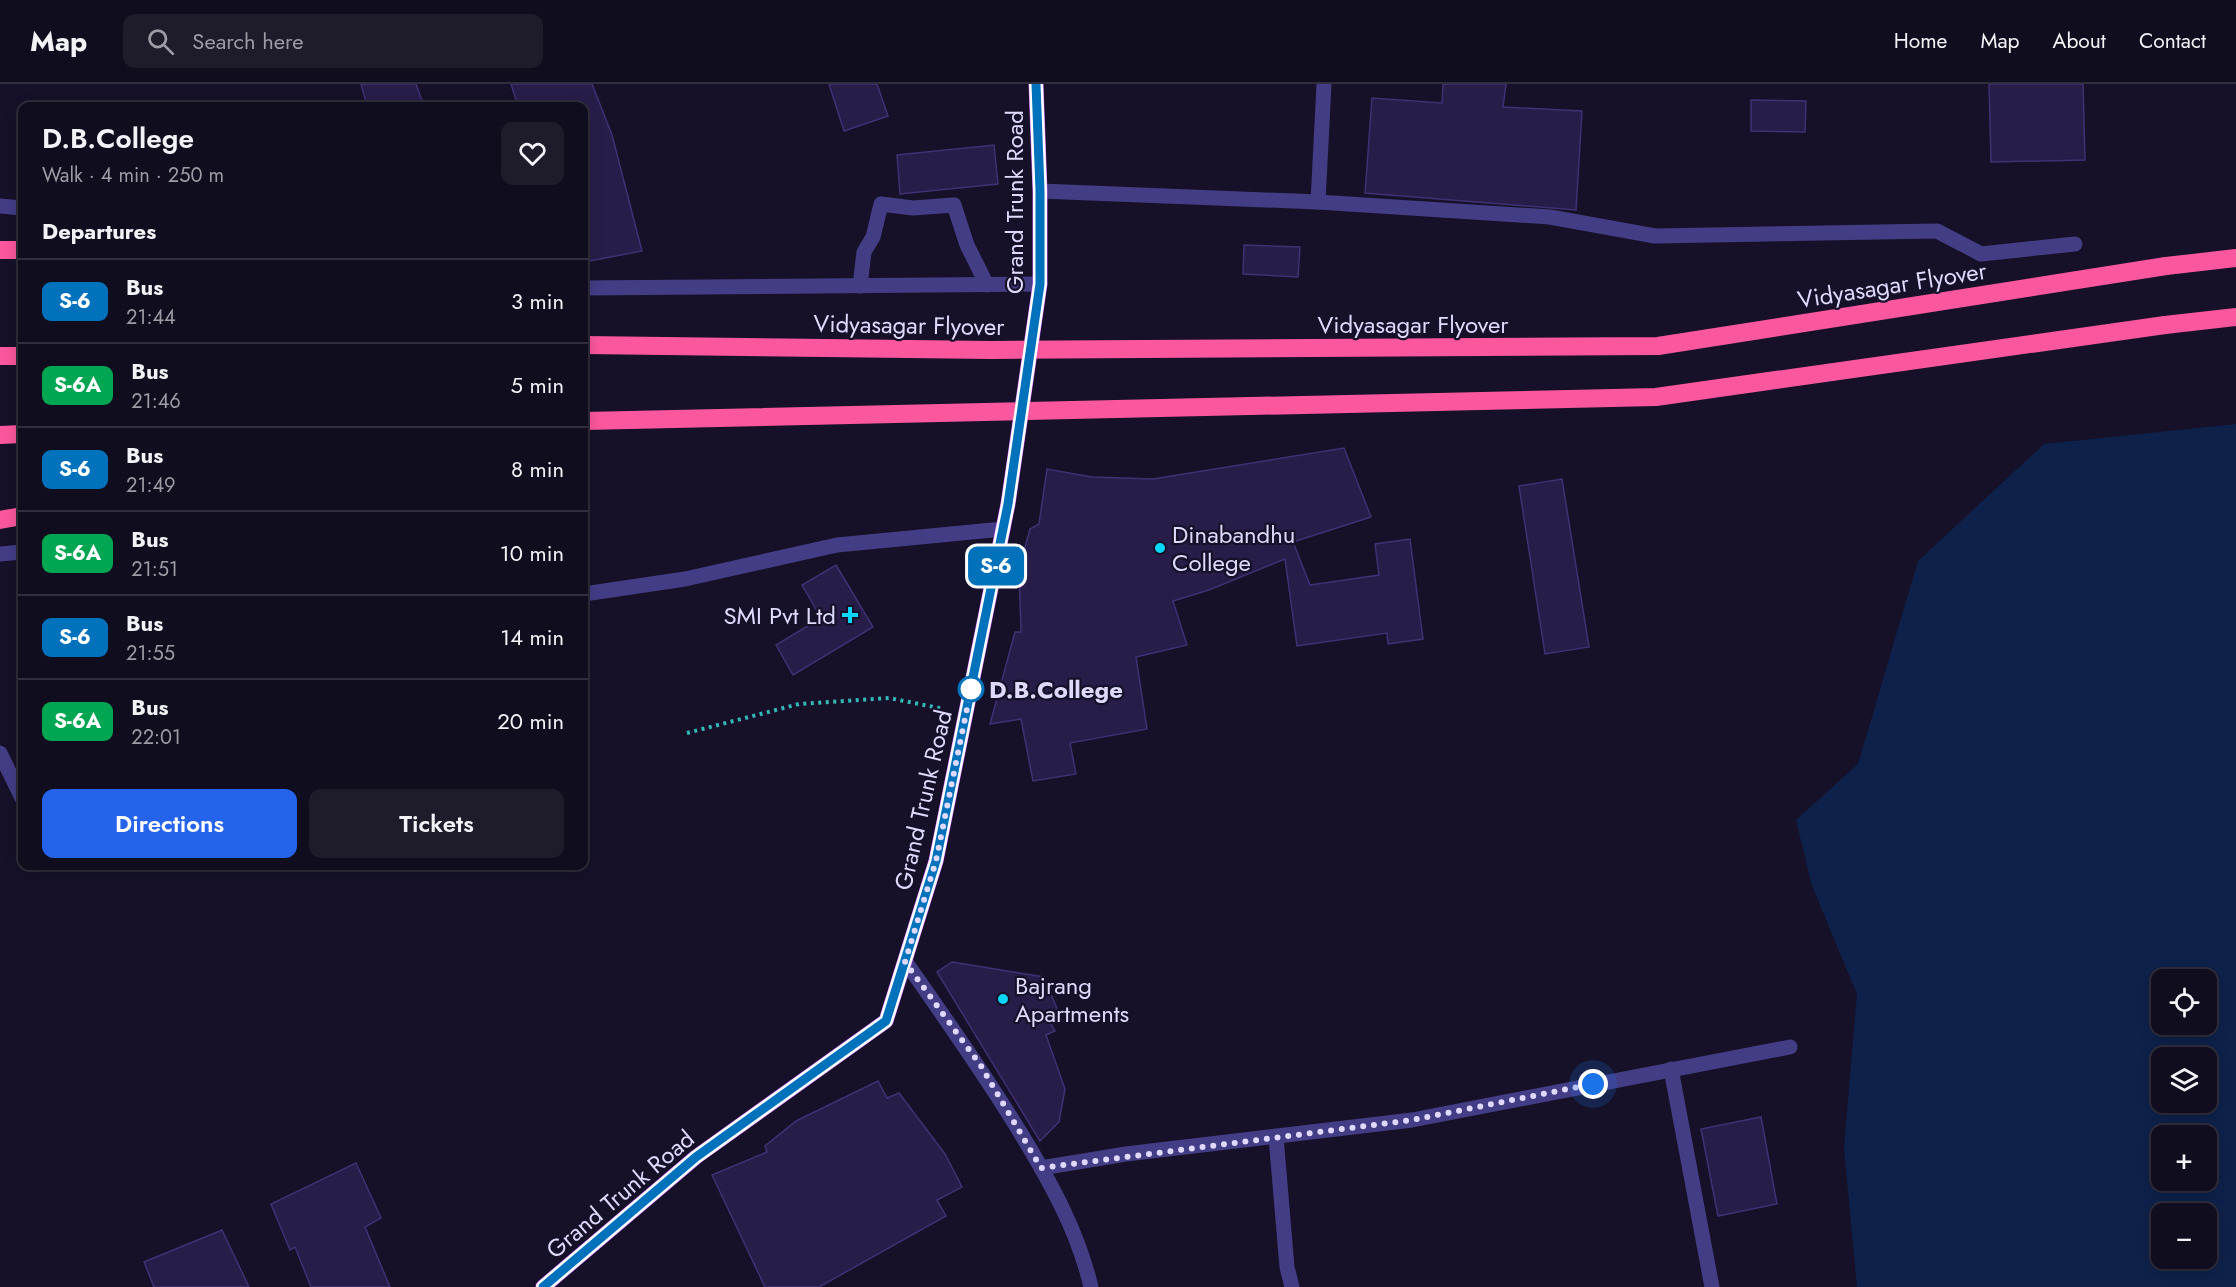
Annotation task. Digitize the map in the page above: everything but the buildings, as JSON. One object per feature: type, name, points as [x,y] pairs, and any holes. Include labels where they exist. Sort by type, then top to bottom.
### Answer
[{"type":"highway","points":[[0,250],[18,250]]},
{"type":"highway","name":"Vidyasagar Flyover","points":[[588,345],[992,351],[1658,346],[2166,266],[2236,258]]},
{"type":"highway","points":[[588,421],[1656,397],[2236,317]]},
{"type":"highway","points":[[0,356],[18,356]]},
{"type":"highway","points":[[0,435],[18,434]]},
{"type":"highway","points":[[0,520],[18,517]]},
{"type":"main road","name":"Grand Trunk Road","points":[[543,1287],[696,1157],[886,1021],[936,861],[1003,529],[1040,284],[1040,190],[1036,84]]},
{"type":"street","points":[[1318,202],[1324,84]]},
{"type":"street","points":[[1040,190],[1318,202],[1550,217],[1655,236],[1937,231],[1981,254],[2075,244]]},
{"type":"street","points":[[860,286],[864,252],[873,237],[881,204],[913,208],[954,205],[967,245],[987,285]]},
{"type":"street","points":[[0,206],[18,208]]},
{"type":"street","points":[[588,288],[1040,284]]},
{"type":"street","points":[[588,593],[685,579],[837,545],[1003,529]]},
{"type":"street","points":[[0,554],[18,552]]},
{"type":"street","points":[[0,753],[18,790]]},
{"type":"street","points":[[905,962],[981,1066],[1060,1198],[1080,1248],[1091,1287]]},
{"type":"street","points":[[1041,1168],[1412,1120],[1790,1047]]},
{"type":"street","points":[[1671,1069],[1712,1287]]},
{"type":"street","points":[[1276,1137],[1287,1267],[1292,1287]]},
{"type":"path","points":[[687,733],[799,704],[889,699],[966,714]]},
{"type":"water","points":[[2236,424],[2236,1287],[1857,1287],[1844,1148],[1857,994],[1812,886],[1796,820],[1858,764],[1918,561],[2044,444]]},
{"type":"bus line","name":"S-6","points":[[543,1287],[696,1157],[886,1021],[936,861],[1008,504],[1040,284],[1040,190],[1036,84]]},
{"type":"place","name":"Dinabandhu College","points":[[1160,548]]},
{"type":"place","name":"SMI Pvt Ltd","points":[[850,615]]},
{"type":"place","name":"D.B.College","points":[[971,689]]},
{"type":"place","name":"Bajrang Apartments","points":[[1003,999]]},
{"type":"route","points":[[971,689],[936,861],[905,962],[981,1066],[1041,1168],[1126,1155],[1412,1120],[1593,1084]]}]
